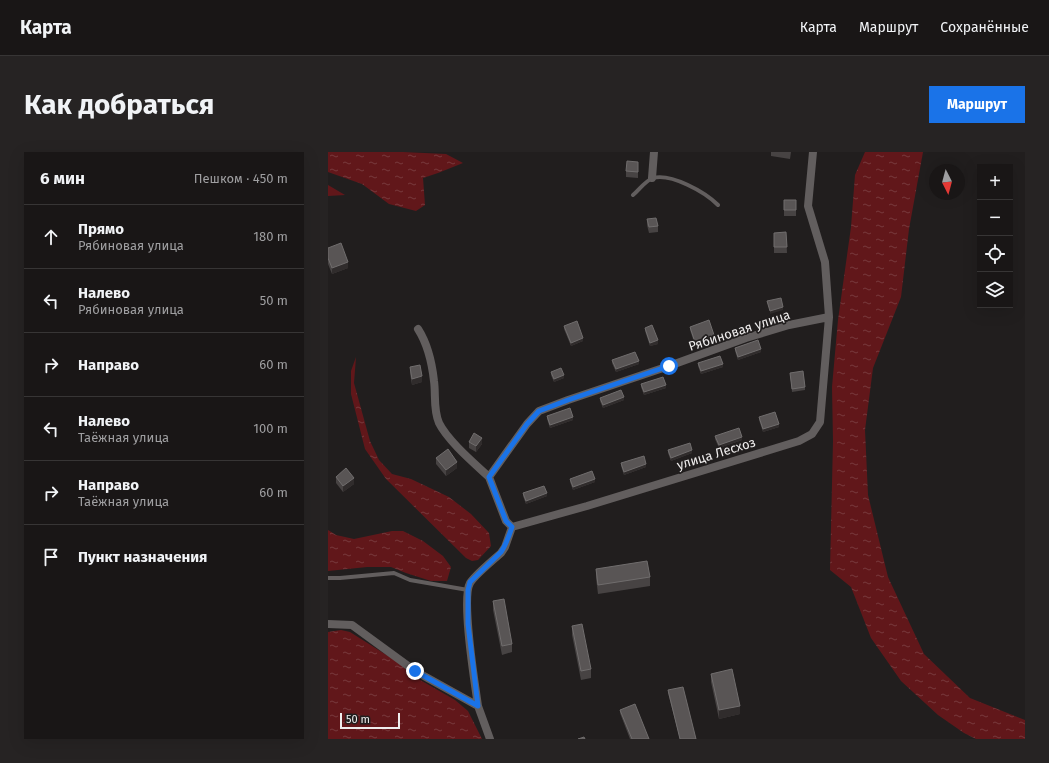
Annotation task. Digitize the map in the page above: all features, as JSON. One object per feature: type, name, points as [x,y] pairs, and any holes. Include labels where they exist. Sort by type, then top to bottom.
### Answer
[{"type":"street","points":[[652,178],[654,152]]},
{"type":"street","name":"улица Лесхоз","points":[[512,527],[587,506],[799,441],[812,434],[820,422],[829,317],[825,262],[808,206],[813,152]]},
{"type":"street","name":"Рябиновая улица","points":[[489,477],[527,424],[539,411],[746,338],[789,325],[829,317]]},
{"type":"street","points":[[418,329],[425,340],[434,381],[434,401],[439,422],[449,437],[489,477],[506,521],[512,527],[505,547],[470,582],[468,590],[468,624],[478,706],[490,739]]},
{"type":"street","points":[[328,624],[352,625],[415,671],[478,706]]},
{"type":"lane","points":[[633,195],[652,178],[669,178],[684,183],[710,197],[718,205]]},
{"type":"lane","points":[[328,578],[394,574],[410,580],[468,590]]},
{"type":"water","points":[[328,152],[403,152],[446,154],[463,163],[423,178],[425,205],[416,211],[389,204],[362,184],[328,172]]},
{"type":"water","points":[[865,152],[923,152],[909,229],[901,297],[873,368],[865,430],[868,495],[888,577],[924,654],[970,698],[1025,720],[1025,739],[976,739],[964,733],[938,715],[901,681],[871,638],[851,587],[830,570],[833,441],[832,387],[838,320],[851,227],[855,175]]},
{"type":"water","points":[[328,185],[345,195],[328,196]]},
{"type":"water","points":[[356,357],[354,383],[370,441],[379,460],[392,474],[411,479],[449,497],[471,514],[489,533],[491,546],[478,560],[472,561],[466,558],[386,479],[365,449],[351,394],[351,371]]},
{"type":"water","points":[[328,530],[336,535],[354,539],[392,531],[403,531],[423,541],[443,556],[451,567],[447,581],[431,581],[391,567],[367,567],[328,571]]},
{"type":"water","points":[[341,630],[350,632],[396,661],[415,677],[455,700],[468,711],[482,739],[328,739],[328,632]]},
{"type":"building","points":[[627,161],[638,162],[638,172],[626,171]]},
{"type":"building","points":[[784,200],[796,200],[796,210],[784,210]]},
{"type":"building","points":[[656,218],[658,226],[649,227],[647,219]]},
{"type":"building","points":[[786,232],[787,247],[774,247],[774,233]]},
{"type":"building","points":[[341,243],[348,262],[332,268],[328,258],[328,248]]},
{"type":"building","points":[[781,298],[783,307],[770,311],[767,301]]},
{"type":"building","points":[[709,320],[714,335],[695,342],[690,327]]},
{"type":"building","points":[[577,321],[583,338],[571,343],[564,326]]},
{"type":"building","points":[[652,325],[658,340],[650,343],[645,328]]},
{"type":"building","points":[[758,340],[761,349],[738,357],[735,348]]},
{"type":"building","points":[[635,352],[639,361],[616,369],[612,360]]},
{"type":"building","points":[[720,356],[723,364],[701,371],[698,363]]},
{"type":"building","points":[[420,365],[422,376],[412,379],[410,367]]},
{"type":"building","points":[[561,368],[564,375],[554,379],[551,372]]},
{"type":"building","points":[[803,371],[805,387],[792,389],[790,373]]},
{"type":"building","points":[[663,377],[666,385],[644,392],[641,384]]},
{"type":"building","points":[[621,390],[624,397],[603,405],[600,398]]},
{"type":"building","points":[[570,408],[573,417],[550,425],[547,416]]},
{"type":"building","points":[[775,412],[779,424],[763,429],[759,417]]},
{"type":"building","points":[[739,428],[742,437],[719,445],[715,436]]},
{"type":"building","points":[[474,433],[482,438],[476,446],[469,442]]},
{"type":"building","points":[[690,443],[692,450],[671,458],[668,450]]},
{"type":"building","points":[[448,449],[457,462],[446,470],[436,458]]},
{"type":"building","points":[[644,456],[646,464],[624,472],[621,463]]},
{"type":"building","points":[[346,468],[354,478],[343,486],[336,477]]},
{"type":"building","points":[[592,471],[595,479],[573,487],[570,479]]},
{"type":"building","points":[[544,486],[547,493],[526,501],[523,493]]},
{"type":"building","points":[[647,561],[650,577],[598,585],[596,569]]},
{"type":"building","points":[[504,599],[512,644],[502,646],[493,601]]},
{"type":"building","points":[[582,624],[591,669],[581,671],[572,626]]},
{"type":"building","points":[[732,669],[740,706],[719,710],[711,674]]},
{"type":"building","points":[[683,687],[696,739],[680,739],[668,690]]},
{"type":"building","points":[[635,704],[649,739],[632,739],[620,710]]},
{"type":"route","points":[[415,671],[478,706],[468,624],[468,590],[470,582],[505,547],[509,536],[512,527],[506,521],[489,477],[527,424],[539,411],[669,366]]}]
